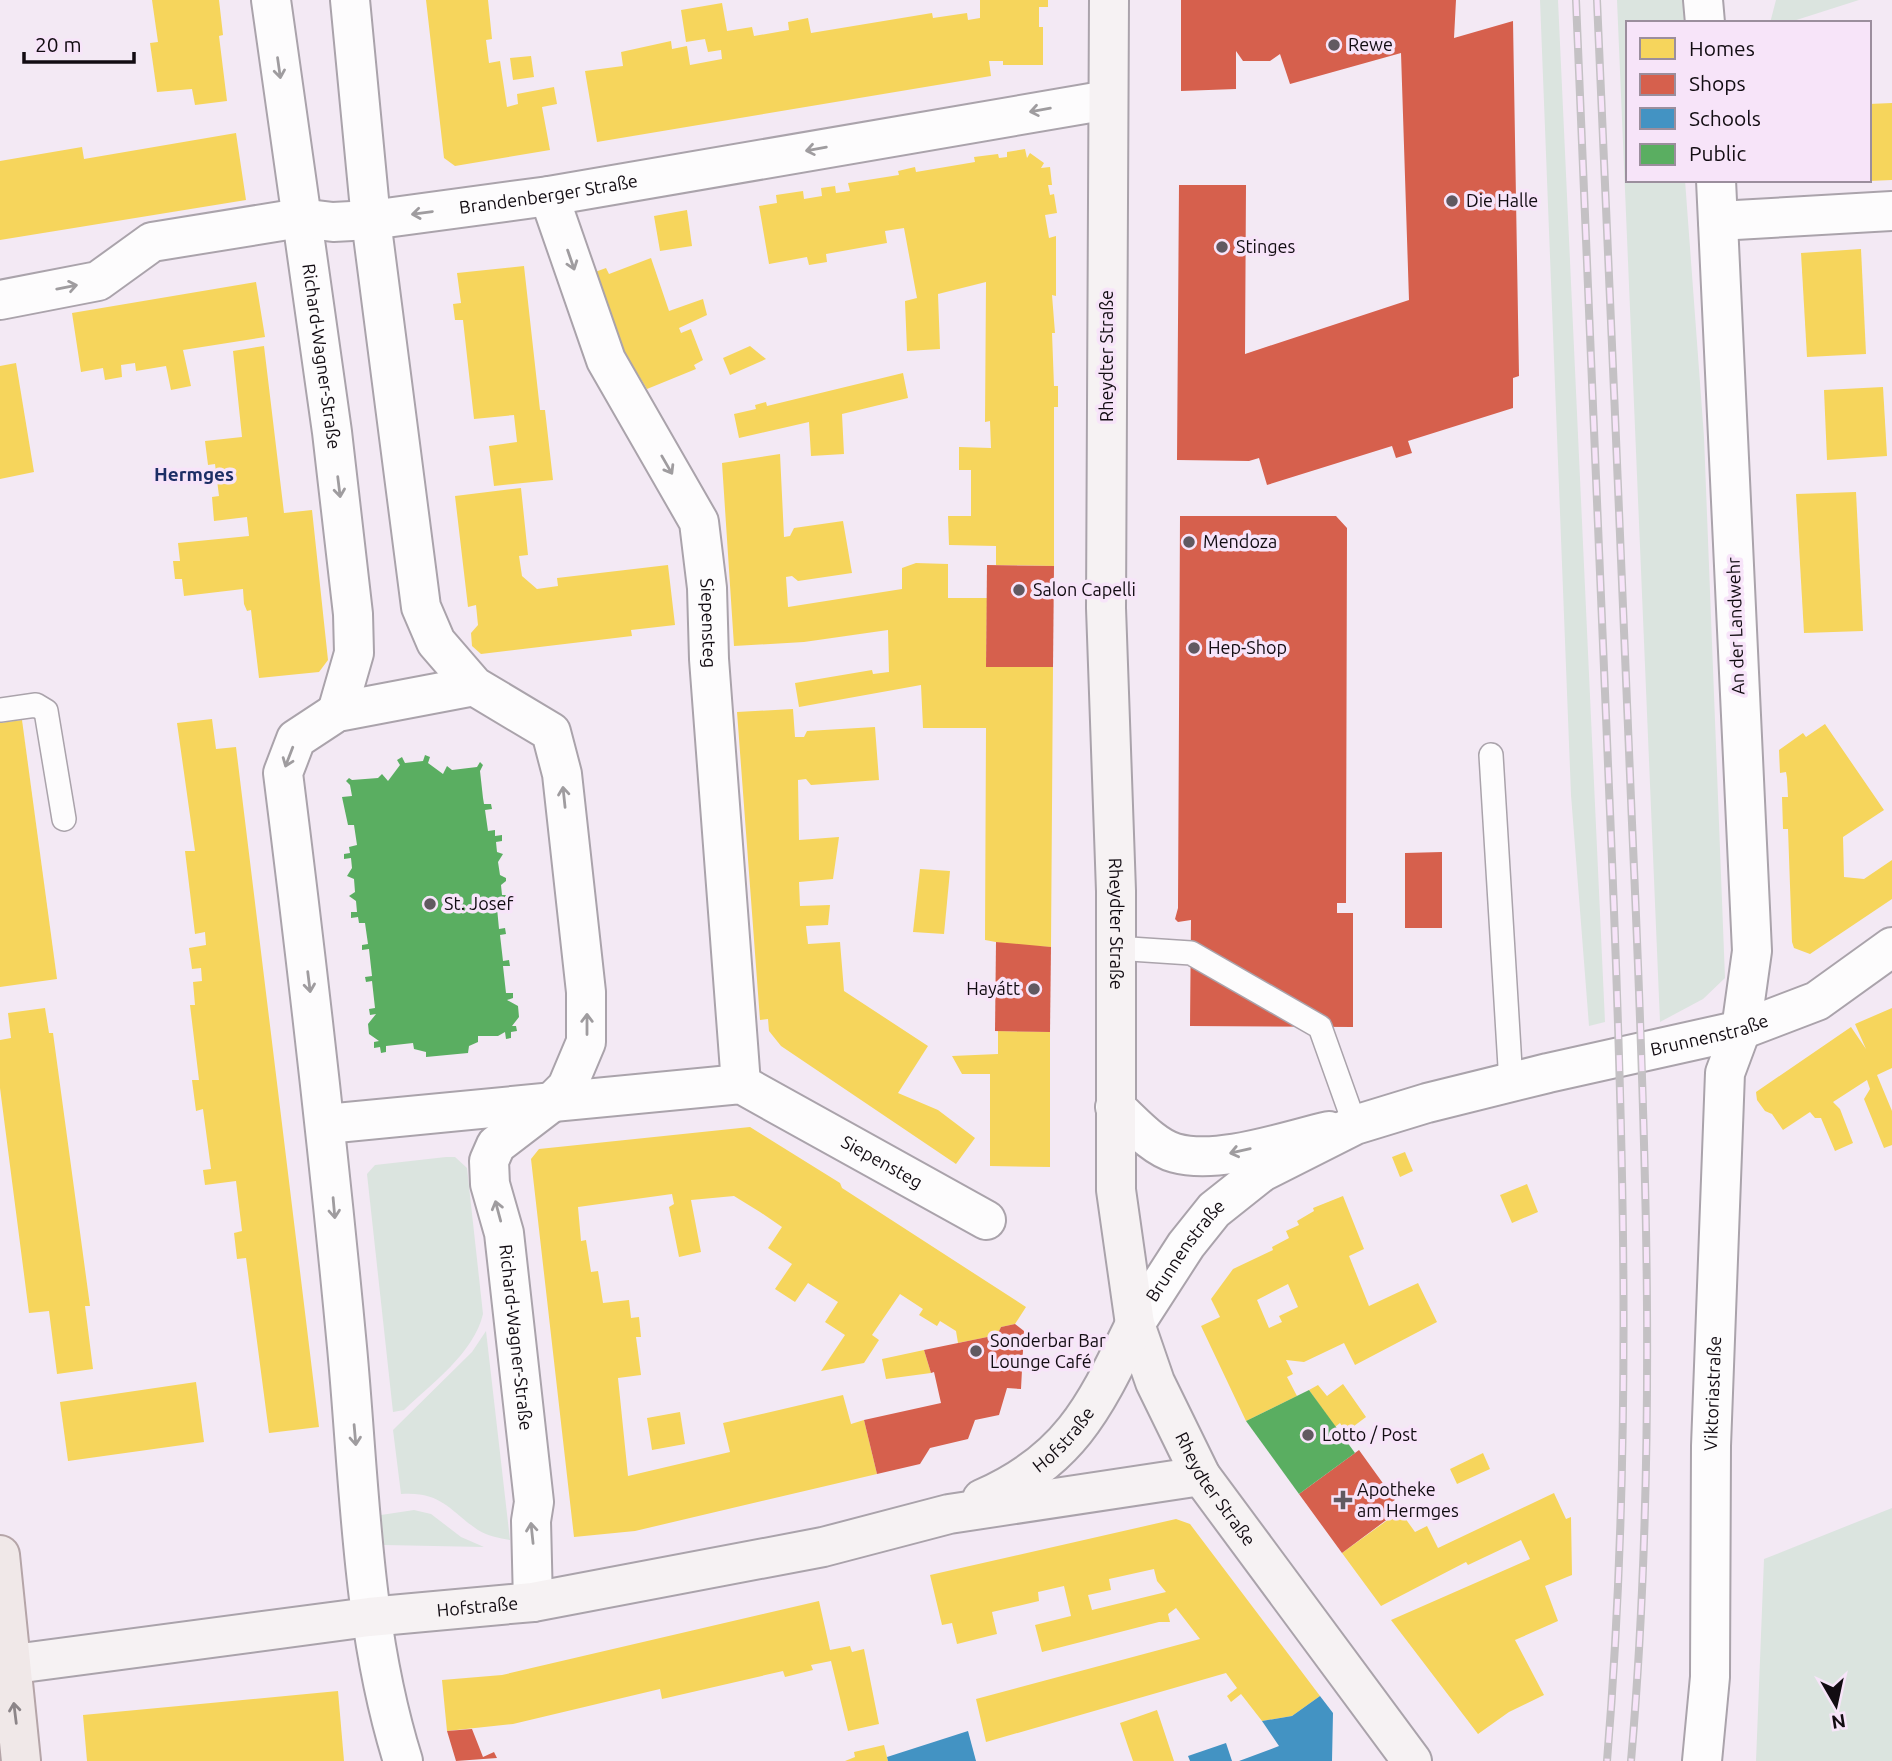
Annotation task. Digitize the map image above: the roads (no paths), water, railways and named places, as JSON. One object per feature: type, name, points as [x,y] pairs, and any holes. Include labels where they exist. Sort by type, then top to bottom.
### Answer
[{"type":"main road","name":"Rheydter Straße","points":[[1109,0],[1106,608],[1115,948],[1116,1190],[1135,1324],[1155,1382],[1201,1476],[1411,1760]]},
{"type":"main road","name":"Hofstraße","points":[[949,1514],[1018,1483],[1069,1440],[1099,1397],[1135,1324]]},
{"type":"main road","name":"Hofstraße","points":[[5,1665],[369,1617],[533,1601],[823,1547],[949,1514],[1201,1476]]},
{"type":"main road","points":[[0,1555],[5,1665],[21,1761]]},
{"type":"street","name":"Richard-Wagner-Straße","points":[[271,0],[332,432],[353,614],[354,653],[337,712]]},
{"type":"street","name":"Richard-Wagner-Straße","points":[[350,0],[371,220],[421,607],[436,642],[474,686],[551,732],[562,774],[587,1028],[581,1060],[567,1087],[551,1103],[496,1144],[489,1161],[490,1184],[504,1233],[534,1502],[531,1521],[533,1601]]},
{"type":"street","name":"Brandenberger Straße","points":[[0,300],[98,281],[152,242],[300,218],[333,222],[371,220],[549,196],[1108,100]]},
{"type":"street","name":"An der Landwehr","points":[[1716,182],[1752,951],[1741,1030]]},
{"type":"street","name":"Siepensteg","points":[[549,196],[606,360],[699,522],[707,588],[709,659],[741,1084],[986,1220]]},
{"type":"street","points":[[1718,221],[1892,211]]},
{"type":"street","points":[[403,1761],[388,1714],[369,1617],[326,1124],[284,772],[296,739],[337,712],[474,686]]},
{"type":"street","name":"Brunnenstraße","points":[[1115,1107],[1162,1147],[1176,1153],[1224,1155],[1355,1125],[1511,1083],[1741,1030],[1817,1000],[1892,947]]},
{"type":"street","name":"Viktoriastraße","points":[[1702,1761],[1710,1676],[1711,1446],[1724,1073],[1741,1030]]},
{"type":"street","points":[[326,1124],[741,1084]]},
{"type":"street","name":"Brunnenstraße","points":[[1135,1324],[1186,1245],[1214,1210],[1262,1172],[1355,1125]]},
{"type":"lane","points":[[0,710],[36,705],[46,711],[64,819]]},
{"type":"lane","points":[[1491,755],[1511,1083]]},
{"type":"lane","points":[[1115,948],[1191,953],[1320,1027],[1355,1125]]},
{"type":"railway","points":[[1576,0],[1622,1153],[1621,1518],[1607,1761]]},
{"type":"railway","points":[[1597,0],[1645,1175],[1645,1527],[1631,1761]]},
{"type":"place","name":"Rewe","points":[[1334,45]]},
{"type":"place","name":"Die Halle","points":[[1452,201]]},
{"type":"place","name":"Stinges","points":[[1222,247]]},
{"type":"place","name":"Mendoza","points":[[1189,542]]},
{"type":"place","name":"Salon Capelli","points":[[1019,590]]},
{"type":"place","name":"Hep-Shop","points":[[1194,648]]},
{"type":"place","name":"St. Josef","points":[[430,904]]},
{"type":"place","name":"Hayátt","points":[[1034,989]]},
{"type":"place","name":"Sonderbar Bar Lounge Café","points":[[976,1351]]},
{"type":"place","name":"Lotto / Post","points":[[1308,1435]]},
{"type":"place","name":"Apotheke am Hermges","points":[[1343,1500]]},
{"type":"district","name":"Hermges","points":[[194,474]]}]
